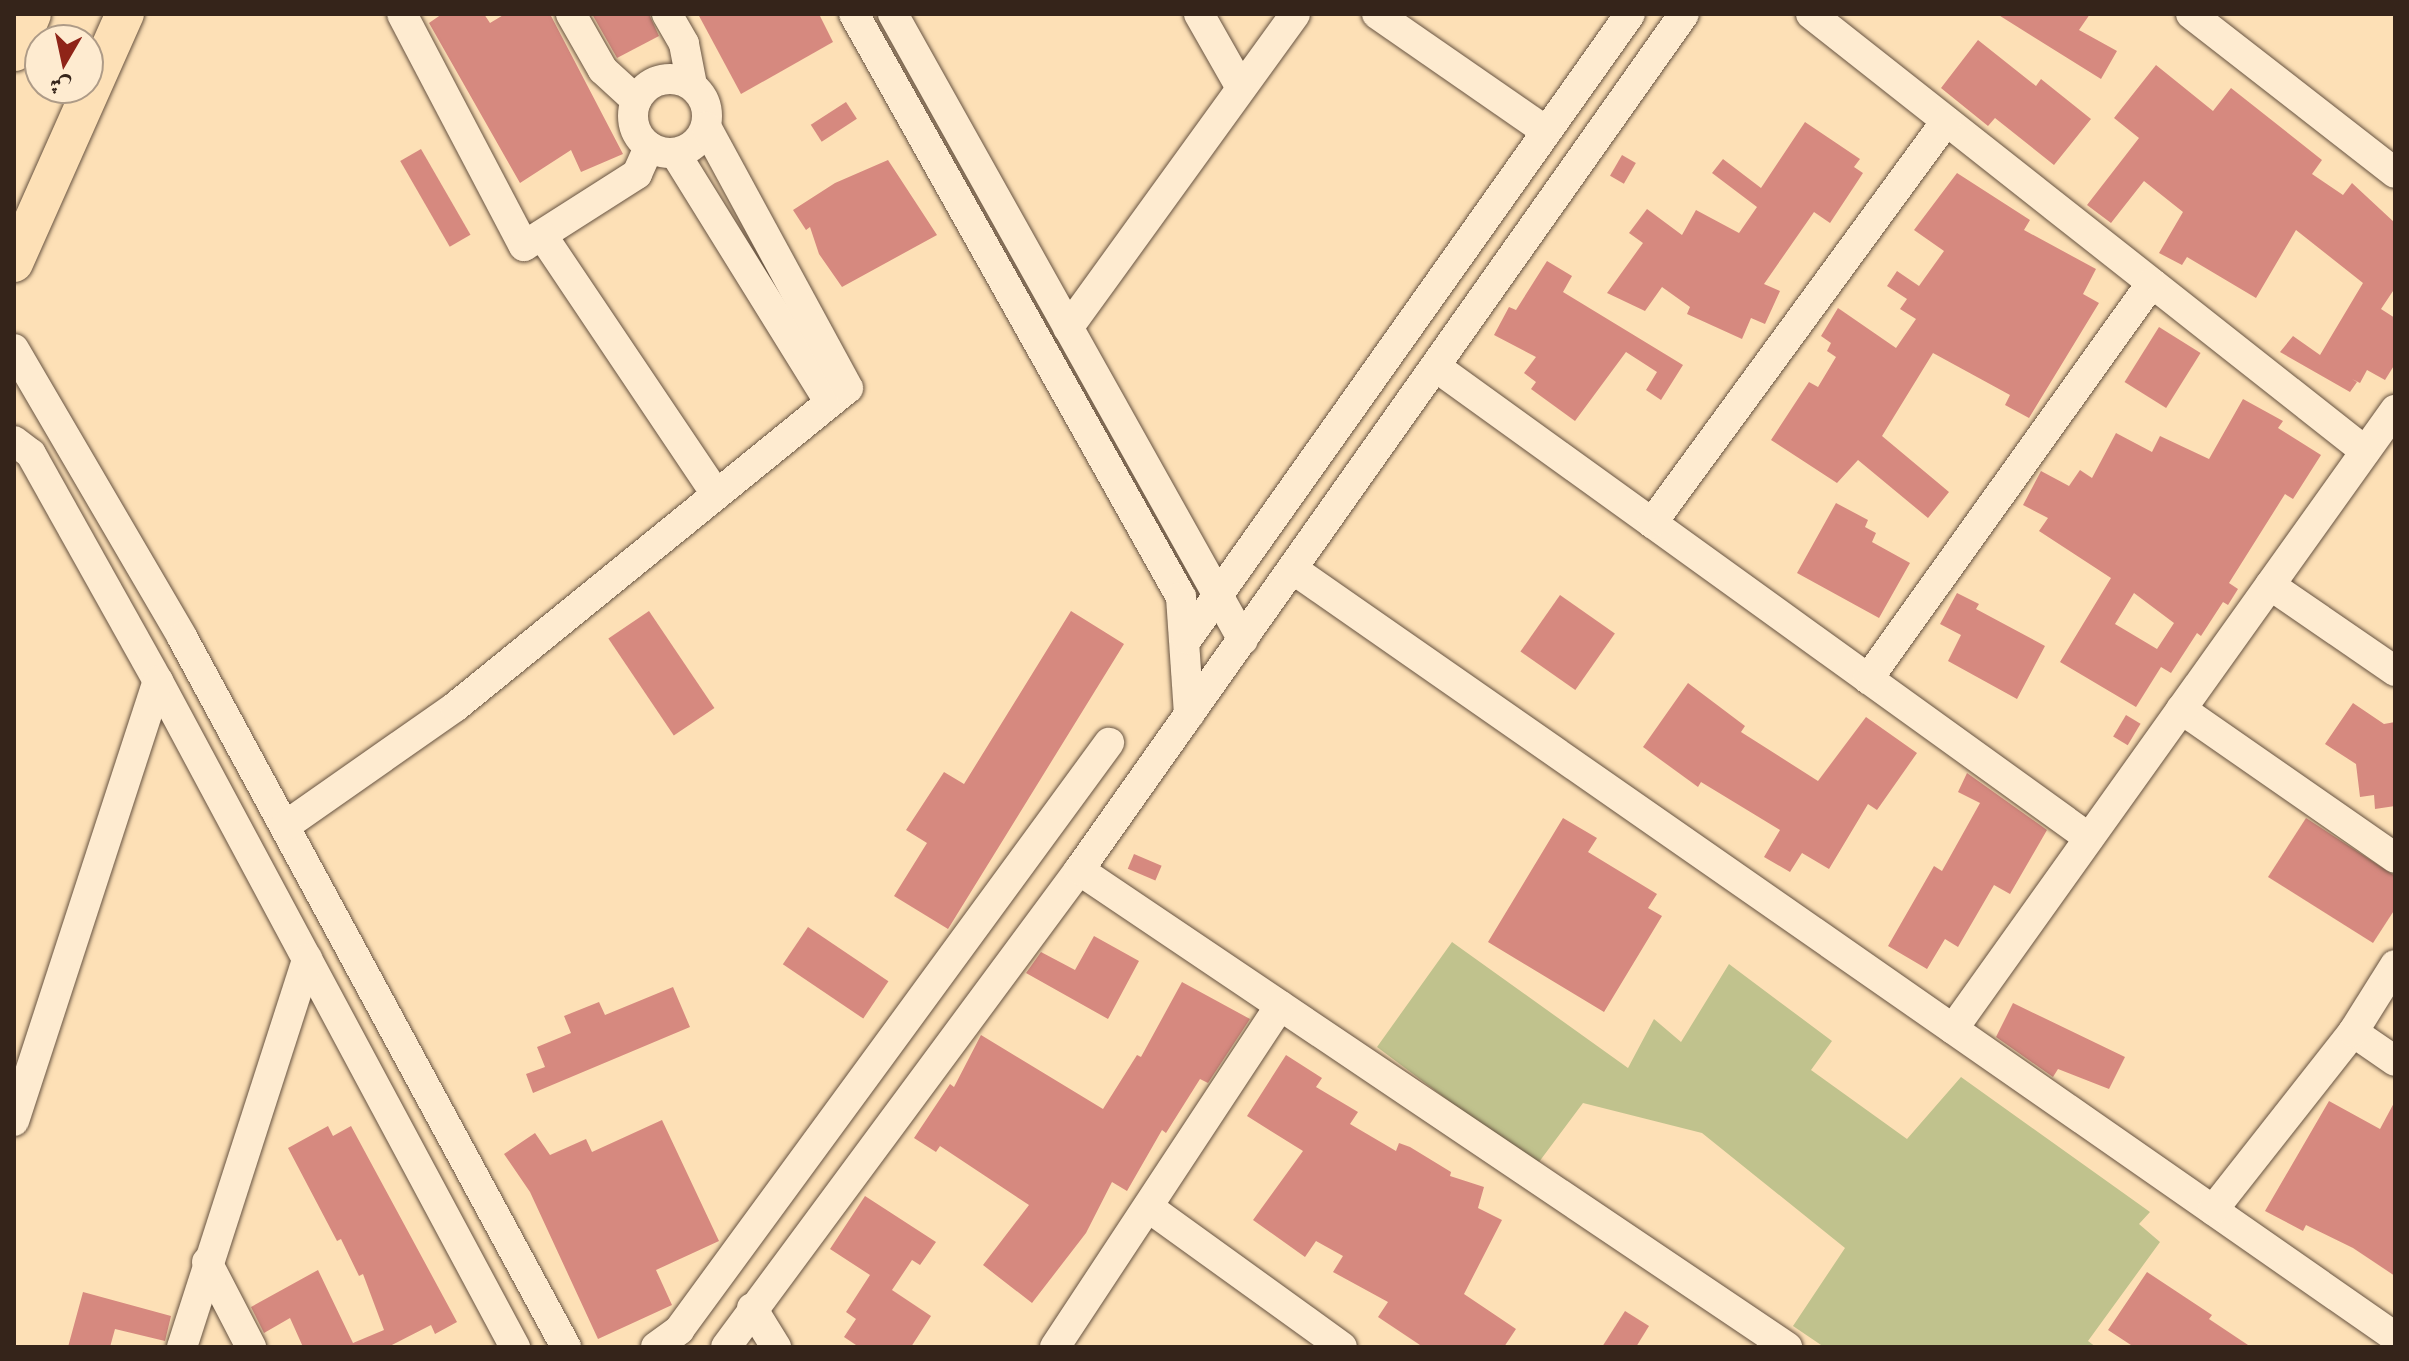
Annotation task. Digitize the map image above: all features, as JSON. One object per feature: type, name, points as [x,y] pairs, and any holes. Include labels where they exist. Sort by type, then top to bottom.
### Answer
[{"type":"highway","points":[[14,49],[29,14]]},
{"type":"main road","points":[[14,263],[125,14]]},
{"type":"street","points":[[402,14],[524,246],[637,174],[662,150],[694,145],[706,127]]},
{"type":"street","points":[[571,14],[603,70],[636,100]]},
{"type":"street","points":[[667,14],[684,44],[692,85],[706,104],[706,127],[839,394]]},
{"type":"street","points":[[854,14],[1181,597],[1187,639],[1189,715]]},
{"type":"street","points":[[893,14],[1243,640]]},
{"type":"street","points":[[1199,14],[1241,88]]},
{"type":"street","points":[[1068,328],[1295,14]]},
{"type":"street","points":[[1377,14],[1546,131]]},
{"type":"street","points":[[1187,639],[1630,14]]},
{"type":"street","points":[[726,1347],[1079,870],[1294,570],[1684,14]]},
{"type":"street","points":[[1811,14],[2365,451]]},
{"type":"street","points":[[2191,14],[2395,173]]},
{"type":"street","points":[[692,85],[661,80],[636,100],[633,120],[662,150],[839,394]]},
{"type":"street","points":[[1652,523],[1946,121]]},
{"type":"street","points":[[542,235],[715,492]]},
{"type":"street","points":[[1868,679],[2151,283]]},
{"type":"street","points":[[14,349],[285,826],[566,1347]]},
{"type":"street","points":[[1436,367],[2089,838]]},
{"type":"street","points":[[285,826],[455,707],[839,394]]},
{"type":"street","points":[[1953,1029],[2395,410]]},
{"type":"street","points":[[14,441],[31,454],[158,681],[515,1347]]},
{"type":"street","points":[[1294,570],[2395,1337]]},
{"type":"street","points":[[2270,585],[2395,671]]},
{"type":"street","points":[[14,1121],[158,681]]},
{"type":"street","points":[[2181,709],[2395,858]]},
{"type":"street","points":[[656,1347],[679,1330],[742,1237],[1109,743]]},
{"type":"street","points":[[1079,870],[1767,1341]]},
{"type":"street","points":[[182,1347],[307,959]]},
{"type":"street","points":[[2213,1210],[2353,1032],[2395,965]]},
{"type":"street","points":[[1055,1347],[1280,1006]]},
{"type":"street","points":[[2353,1032],[2395,1061]]},
{"type":"street","points":[[1148,1207],[1342,1347]]},
{"type":"street","points":[[207,1262],[251,1347]]},
{"type":"street","points":[[752,1308],[776,1347]]},
{"type":"green space","points":[[1452,942],[1628,1068],[1654,1019],[1681,1042],[1729,964],[1832,1041],[1811,1070],[1907,1139],[1961,1077],[2150,1212],[2139,1224],[2160,1242],[2088,1341],[2096,1347],[1824,1347],[1793,1326],[1845,1248],[1702,1133],[1583,1103],[1536,1166],[1377,1047]]},
{"type":"building","points":[[442,14],[484,14],[490,23],[505,14],[550,14],[623,154],[581,172],[571,150],[520,183],[429,23]]},
{"type":"building","points":[[592,14],[649,14],[659,36],[617,58]]},
{"type":"building","points":[[698,14],[819,14],[833,42],[741,94]]},
{"type":"building","points":[[1997,14],[2090,14],[2079,30],[2117,51],[2101,79]]},
{"type":"building","points":[[1978,40],[2036,86],[2041,79],[2091,119],[2054,165],[1995,118],[1988,126],[1941,88]]},
{"type":"building","points":[[2156,65],[2213,111],[2231,88],[2322,160],[2312,174],[2343,195],[2352,183],[2395,223],[2395,288],[2381,309],[2395,318],[2395,364],[2385,380],[2367,370],[2360,383],[2352,379],[2357,382],[2350,392],[2280,352],[2293,336],[2320,355],[2363,283],[2296,230],[2256,298],[2187,257],[2182,265],[2159,253],[2183,212],[2144,181],[2111,223],[2087,205],[2139,138],[2114,118]]},
{"type":"building","points":[[846,102],[857,119],[822,142],[811,125]]},
{"type":"building","points":[[1805,122],[1860,159],[1854,167],[1863,173],[1830,223],[1814,212],[1764,284],[1780,291],[1765,324],[1751,318],[1742,339],[1687,314],[1690,307],[1662,287],[1645,311],[1607,293],[1643,243],[1629,233],[1647,209],[1682,235],[1696,210],[1739,233],[1757,207],[1712,173],[1723,159],[1761,188]]},
{"type":"building","points":[[421,149],[470,235],[450,247],[400,161]]},
{"type":"building","points":[[1622,155],[1636,163],[1624,184],[1610,176]]},
{"type":"building","points":[[888,160],[937,235],[842,287],[819,254],[810,227],[806,230],[793,210],[835,183]]},
{"type":"building","points":[[1957,173],[2030,220],[2024,230],[2096,269],[2083,294],[2099,303],[2029,418],[2005,405],[2010,395],[1933,353],[1882,436],[1949,492],[1928,518],[1858,460],[1837,483],[1771,440],[1809,382],[1818,387],[1836,357],[1827,351],[1831,343],[1821,336],[1838,308],[1896,348],[1916,319],[1900,309],[1907,299],[1887,286],[1897,271],[1919,286],[1944,251],[1914,230]]},
{"type":"building","points":[[1547,261],[1572,276],[1563,292],[1683,365],[1661,400],[1646,390],[1657,372],[1626,352],[1575,421],[1531,389],[1536,382],[1524,373],[1536,357],[1494,335],[1509,307],[1516,310]]},
{"type":"building","points":[[2159,327],[2201,353],[2166,408],[2125,382]]},
{"type":"building","points":[[2243,399],[2283,421],[2278,428],[2321,455],[2293,499],[2285,494],[2229,583],[2238,589],[2228,605],[2223,602],[2201,636],[2197,633],[2171,673],[2161,667],[2136,707],[2060,662],[2111,578],[2039,531],[2048,518],[2023,505],[2041,471],[2069,486],[2080,470],[2092,478],[2116,433],[2152,452],[2160,436],[2209,459]],"holes":[[[2134,593],[2174,623],[2157,649],[2115,624]]]},
{"type":"building","points":[[1836,503],[1868,520],[1865,527],[1876,533],[1872,542],[1910,563],[1879,618],[1797,573]]},
{"type":"building","points":[[1957,593],[1979,604],[1976,609],[2045,646],[2017,699],[1948,661],[1961,635],[1940,624]]},
{"type":"building","points":[[1560,595],[1615,633],[1575,690],[1520,652]]},
{"type":"building","points":[[649,611],[714,708],[674,735],[608,638]]},
{"type":"building","points":[[1071,611],[1124,644],[948,929],[894,896],[927,843],[906,830],[944,772],[964,784]]},
{"type":"building","points":[[1688,683],[1745,726],[1741,732],[1818,781],[1866,717],[1917,753],[1877,810],[1868,804],[1829,869],[1802,853],[1790,872],[1764,857],[1780,830],[1701,782],[1698,787],[1643,747]]},
{"type":"building","points":[[2353,703],[2384,724],[2395,722],[2395,806],[2375,809],[2374,795],[2360,797],[2356,764],[2325,744]]},
{"type":"building","points":[[2126,715],[2141,724],[2128,745],[2113,736]]},
{"type":"building","points":[[1967,773],[2047,830],[2010,894],[1994,885],[1958,947],[1945,939],[1927,969],[1888,946],[1934,866],[1942,871],[1980,803],[1958,792]]},
{"type":"building","points":[[1563,818],[1597,838],[1588,852],[1657,894],[1648,908],[1662,916],[1604,1012],[1488,942]]},
{"type":"building","points":[[2306,818],[2395,876],[2395,909],[2373,943],[2268,877]]},
{"type":"building","points":[[1134,854],[1162,866],[1155,880],[1128,869]]},
{"type":"building","points":[[808,927],[888,981],[863,1019],[783,964]]},
{"type":"building","points":[[1094,936],[1139,961],[1108,1019],[1026,973],[1041,952],[1075,970]]},
{"type":"building","points":[[1182,982],[1250,1019],[1208,1083],[1200,1079],[1166,1133],[1162,1130],[1127,1191],[1112,1182],[1086,1233],[1032,1303],[983,1265],[1029,1205],[940,1146],[936,1152],[914,1138],[950,1084],[954,1087],[981,1035],[1103,1109],[1137,1055],[1141,1057]]},
{"type":"building","points":[[673,987],[690,1027],[533,1093],[526,1074],[545,1067],[537,1047],[571,1033],[564,1016],[599,1002],[605,1015]]},
{"type":"building","points":[[2013,1003],[2125,1057],[2109,1089],[2058,1069],[2053,1077],[1996,1037]]},
{"type":"building","points":[[1286,1055],[1322,1078],[1316,1087],[1358,1112],[1350,1124],[1396,1151],[1399,1143],[1410,1147],[1451,1172],[1450,1176],[1484,1187],[1478,1208],[1502,1220],[1464,1294],[1516,1329],[1504,1347],[1423,1347],[1378,1317],[1388,1302],[1333,1272],[1343,1256],[1316,1241],[1305,1257],[1253,1220],[1303,1151],[1247,1116]]},
{"type":"building","points":[[2329,1101],[2380,1129],[2395,1101],[2395,1276],[2353,1248],[2306,1225],[2303,1231],[2265,1211]]},
{"type":"building","points":[[662,1120],[719,1241],[656,1270],[672,1305],[598,1339],[530,1192],[504,1154],[535,1133],[550,1155],[586,1139],[592,1152]]},
{"type":"building","points":[[328,1126],[333,1136],[351,1126],[457,1322],[435,1334],[431,1325],[388,1347],[303,1347],[290,1318],[264,1333],[251,1307],[318,1270],[353,1343],[384,1330],[363,1274],[359,1276],[341,1239],[337,1241],[288,1148]]},
{"type":"building","points":[[865,1196],[936,1242],[920,1265],[912,1260],[892,1290],[931,1316],[911,1347],[859,1347],[844,1337],[856,1319],[846,1312],[870,1275],[830,1249]]},
{"type":"building","points":[[2147,1272],[2212,1315],[2209,1319],[2251,1347],[2134,1347],[2108,1330]]},
{"type":"building","points":[[83,1292],[171,1316],[165,1341],[115,1329],[110,1347],[68,1347]]},
{"type":"building","points":[[1625,1311],[1649,1326],[1636,1347],[1602,1347]]}]
